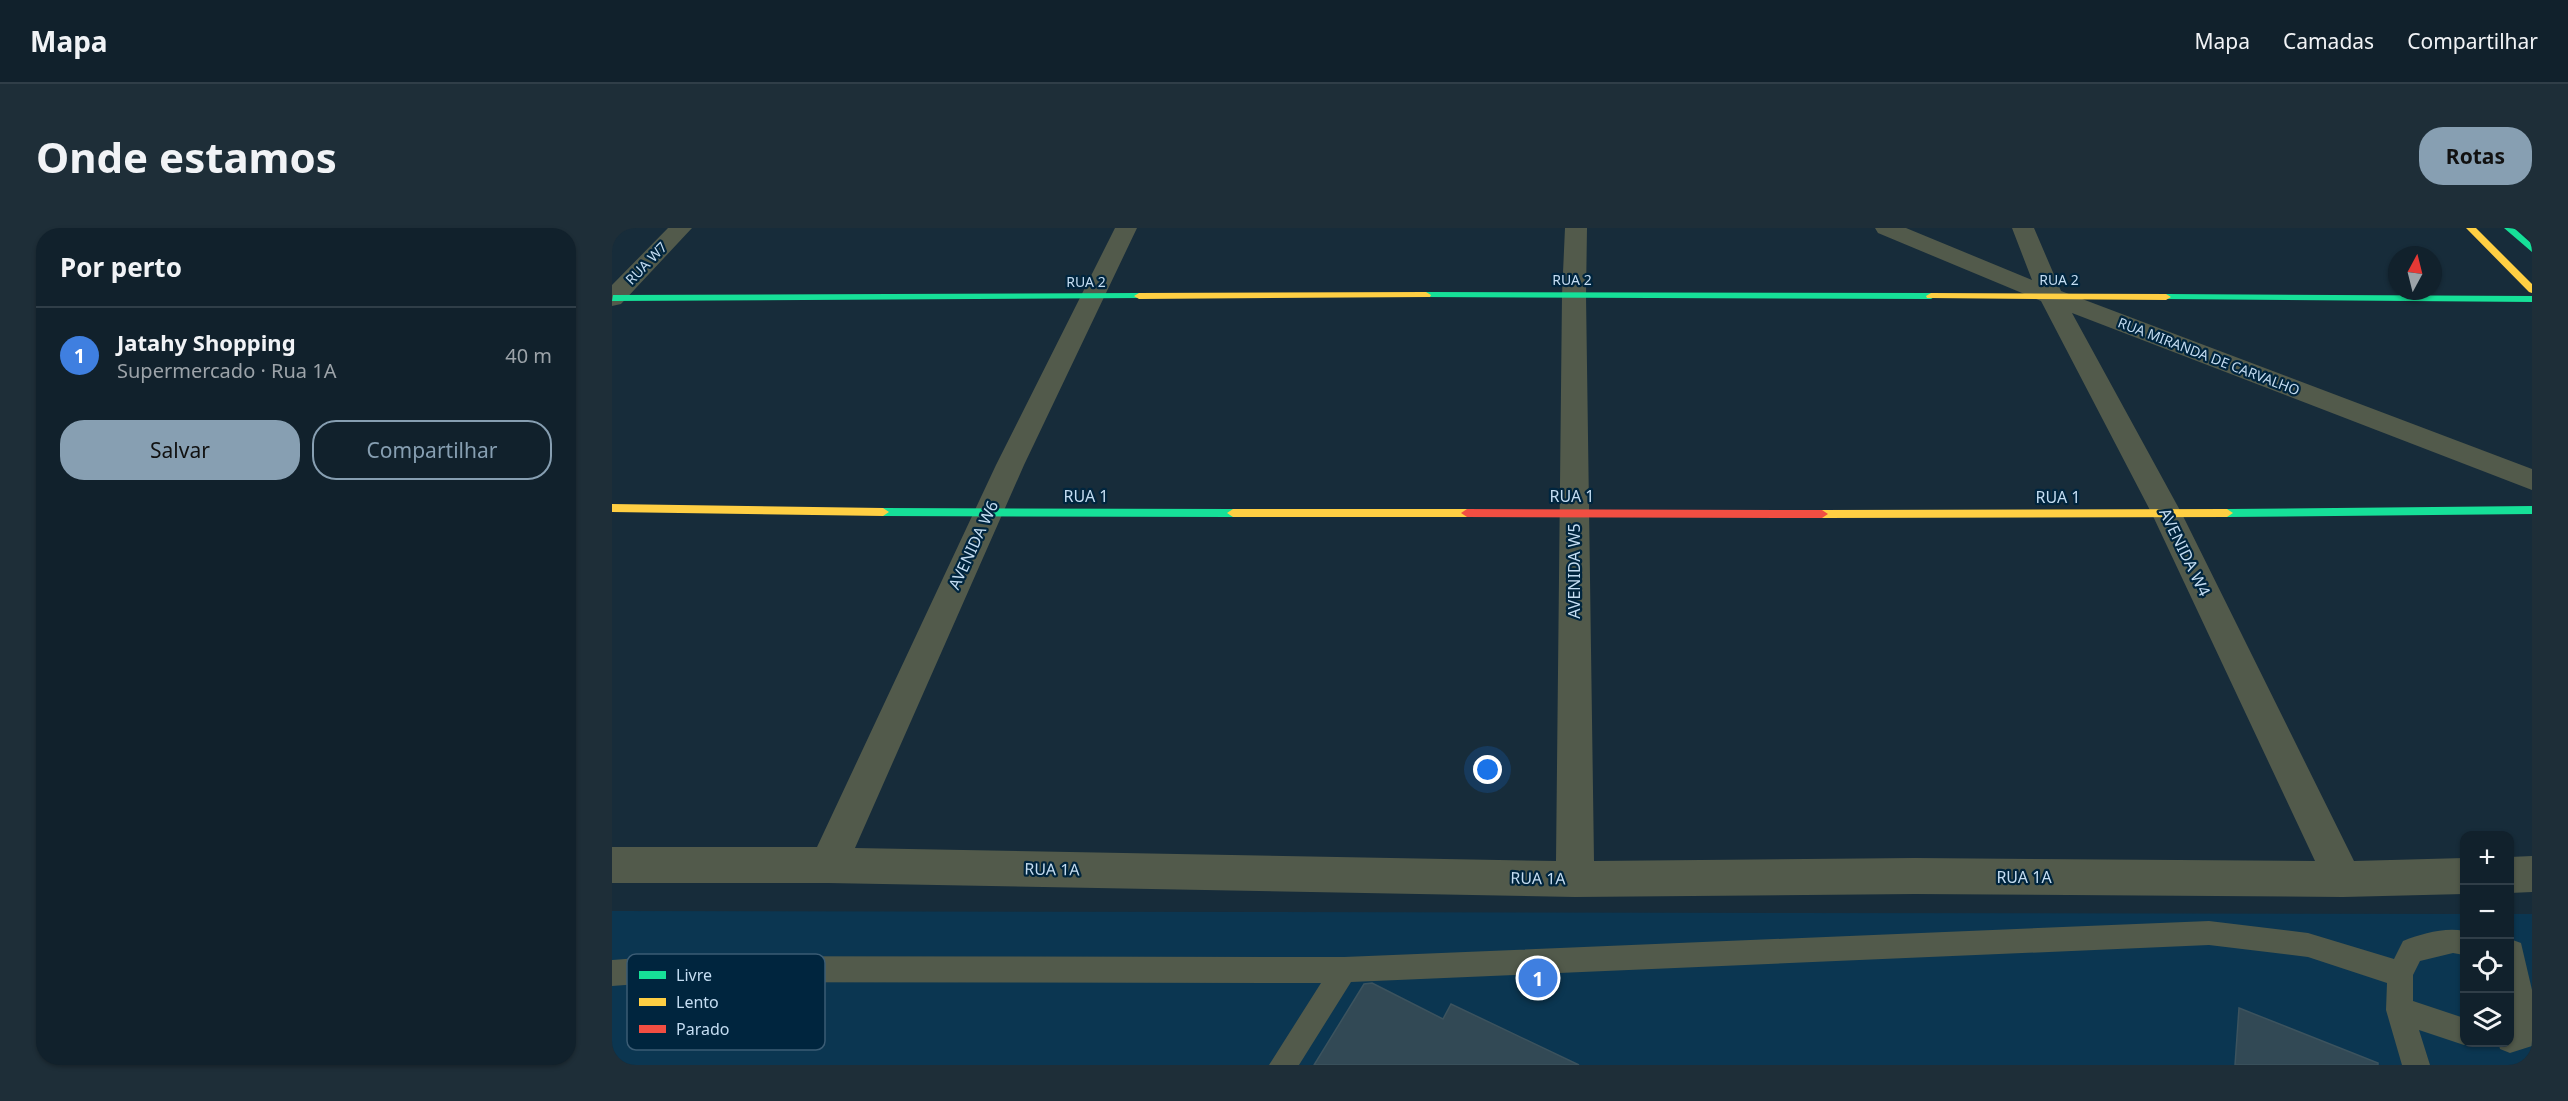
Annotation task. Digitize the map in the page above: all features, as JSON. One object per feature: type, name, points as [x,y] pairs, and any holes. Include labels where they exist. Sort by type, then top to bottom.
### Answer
[{"type":"street","name":"RUA W7","points":[[612,298],[681,228]]},
{"type":"street","name":"AVENIDA W6","points":[[828,865],[987,513],[1090,297],[1126,228]]},
{"type":"street","name":"AVENIDA W5","points":[[1575,879],[1574,295],[1576,228]]},
{"type":"street","name":"RUA MIRANDA DE CARVALHO","points":[[1886,228],[2051,296],[2532,480]]},
{"type":"street","name":"AVENIDA W4","points":[[2023,228],[2051,296],[2167,514],[2343,879]]},
{"type":"street","points":[[2471,228],[2532,290]]},
{"type":"street","points":[[2509,228],[2532,249]]},
{"type":"street","name":"RUA 2","points":[[612,298],[1574,295],[2532,299]]},
{"type":"street","name":"RUA 1","points":[[612,508],[987,513],[2167,514],[2532,510]]},
{"type":"street","name":"RUA 1A","points":[[612,865],[828,865],[1575,879],[1915,876],[2343,879],[2460,876]]},
{"type":"street","points":[[2514,875],[2532,874]]},
{"type":"lane","points":[[825,969],[1344,970],[2209,933],[2308,945],[2400,974]]},
{"type":"lane","points":[[2416,1065],[2399,1010],[2400,974],[2412,950],[2453,941],[2460,942]]},
{"type":"lane","points":[[2514,963],[2527,1035],[2514,1039]]},
{"type":"lane","points":[[1283,1065],[1344,970]]},
{"type":"lane","points":[[612,973],[627,972]]},
{"type":"lane","points":[[2399,1010],[2460,1030]]},
{"type":"shaded area","points":[[612,911],[2460,914],[2460,1047],[2514,1047],[2514,914],[2532,914],[2532,1065],[612,1065]]},
{"type":"building","points":[[1372,983],[1443,1019],[1451,1004],[1579,1065],[1314,1065],[1364,984]]},
{"type":"building","points":[[2239,1008],[2378,1063],[2378,1065],[2235,1065]]},
{"type":"traffic: fast","points":[[2509,228],[2532,249]]},
{"type":"traffic: fast","points":[[1426,295],[1931,296]]},
{"type":"traffic: fast","points":[[613,298],[1139,296]]},
{"type":"traffic: fast","points":[[2166,297],[2532,299]]},
{"type":"traffic: fast","points":[[2227,513],[2532,510]]},
{"type":"traffic: fast","points":[[883,512],[1233,513]]},
{"type":"traffic: slow","points":[[2471,228],[2532,290]]},
{"type":"traffic: slow","points":[[1139,296],[1426,295]]},
{"type":"traffic: slow","points":[[1931,296],[2166,297]]},
{"type":"traffic: slow","points":[[612,508],[883,512]]},
{"type":"traffic: slow","points":[[1233,513],[1467,513]]},
{"type":"traffic: slow","points":[[1822,514],[2227,513]]},
{"type":"traffic: jam","points":[[1467,513],[1822,514]]},
{"type":"place","name":"Jatahy Shopping","points":[[1538,978]]}]
